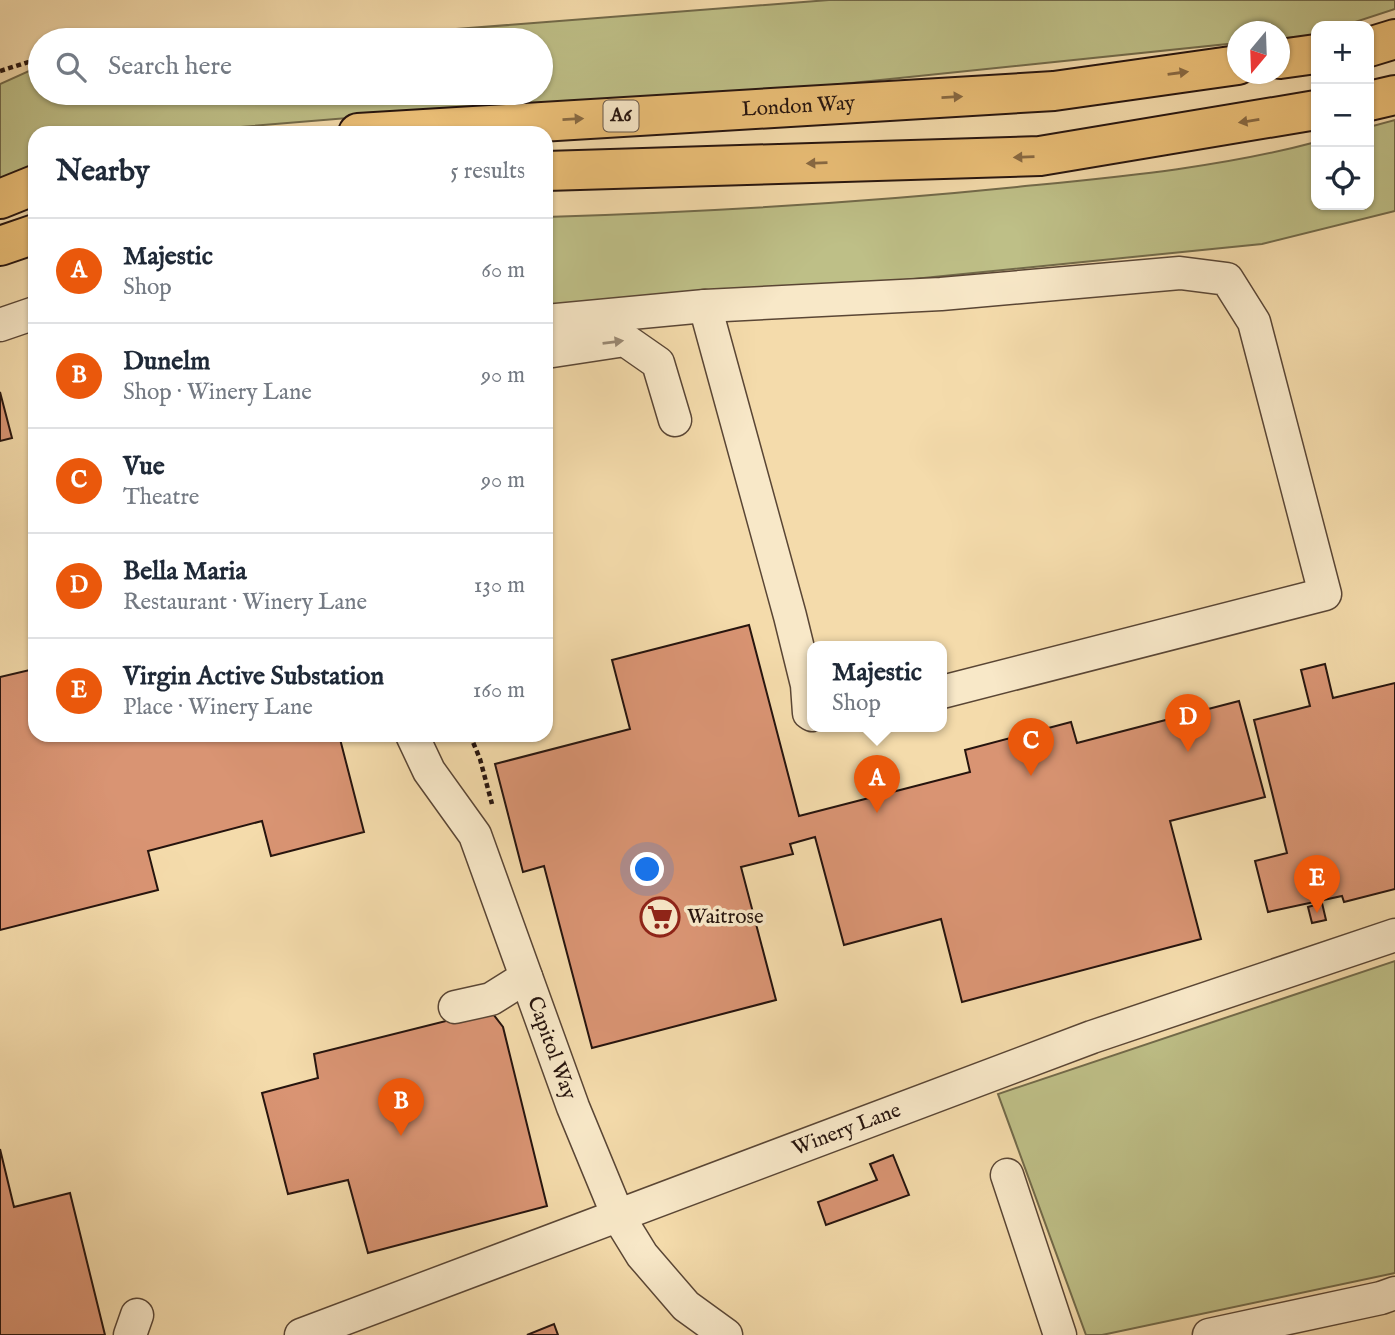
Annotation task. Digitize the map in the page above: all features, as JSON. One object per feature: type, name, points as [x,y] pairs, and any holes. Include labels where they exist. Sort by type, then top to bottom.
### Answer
[{"type":"highway","points":[[1290,58],[1311,55]]},
{"type":"highway","name":"London Way","points":[[474,126],[1054,91],[1227,66]]},
{"type":"highway","points":[[553,171],[1040,156],[1311,111]]},
{"type":"highway","points":[[0,199],[28,188]]},
{"type":"highway","points":[[0,246],[28,236]]},
{"type":"street","points":[[553,320],[705,306],[941,294],[1180,273],[1227,279],[1254,322],[1325,594],[947,691]]},
{"type":"street","points":[[705,306],[807,685]]},
{"type":"street","points":[[0,325],[28,315]]},
{"type":"street","points":[[553,351],[625,340],[658,363],[676,420]]},
{"type":"street","name":"Capitol Way","points":[[415,742],[429,771],[475,835],[573,1107],[618,1216],[642,1255],[686,1306],[726,1335]]},
{"type":"street","name":"Winery Lane","points":[[301,1335],[1092,1037],[1395,935]]},
{"type":"street","points":[[455,1007],[491,999],[526,977]]},
{"type":"street","points":[[1007,1175],[1060,1335]]},
{"type":"street","points":[[1209,1335],[1395,1293]]},
{"type":"path","points":[[0,71],[28,62]]},
{"type":"green space","points":[[829,0],[1395,0],[1395,9],[1358,21],[1311,21],[1311,36],[1290,38],[1290,21],[1227,21],[1227,44],[774,91],[553,103],[553,28],[470,28]]},
{"type":"green space","points":[[28,71],[28,105],[523,105],[252,126],[28,126],[28,170],[0,178],[0,84]]},
{"type":"green space","points":[[1395,120],[1395,211],[1262,244],[794,291],[553,309],[553,217],[899,198],[1130,175],[1279,151],[1311,143],[1311,210],[1374,210],[1374,126]]},
{"type":"green space","points":[[1395,961],[1395,1273],[1102,1335],[1086,1335],[998,1094]]},
{"type":"building","points":[[0,392],[12,438],[0,441]]},
{"type":"building","points":[[749,625],[799,816],[970,772],[965,750],[1071,722],[1077,743],[1239,701],[1265,797],[1170,821],[1201,939],[962,1002],[941,919],[844,945],[815,837],[790,844],[793,854],[741,867],[776,1000],[592,1048],[544,866],[523,872],[495,764],[630,729],[612,660]]},
{"type":"building","points":[[1325,664],[1333,698],[1395,683],[1395,889],[1344,902],[1342,896],[1268,912],[1255,861],[1287,853],[1254,720],[1310,706],[1301,670]]},
{"type":"building","points":[[28,670],[28,742],[341,742],[364,832],[271,856],[262,821],[148,851],[158,890],[0,930],[0,677]]},
{"type":"building","points":[[1322,903],[1326,920],[1312,923],[1308,907]]},
{"type":"building","points":[[490,1010],[503,1027],[547,1206],[368,1253],[348,1180],[288,1194],[262,1093],[318,1078],[314,1054]]},
{"type":"building","points":[[0,1149],[14,1207],[70,1193],[105,1335],[0,1335]]},
{"type":"building","points":[[893,1155],[909,1195],[826,1225],[818,1202],[877,1180],[870,1164]]},
{"type":"building","points":[[554,1324],[558,1335],[527,1335]]},
{"type":"place","name":"Bella Maria","points":[[1188,752]]},
{"type":"place","name":"Vue","points":[[1031,776]]},
{"type":"place","name":"Majestic","points":[[877,813]]},
{"type":"place","name":"Virgin Active Substation","points":[[1317,913]]},
{"type":"place","name":"Waitrose","points":[[660,917]]},
{"type":"place","name":"Dunelm","points":[[401,1136]]}]
